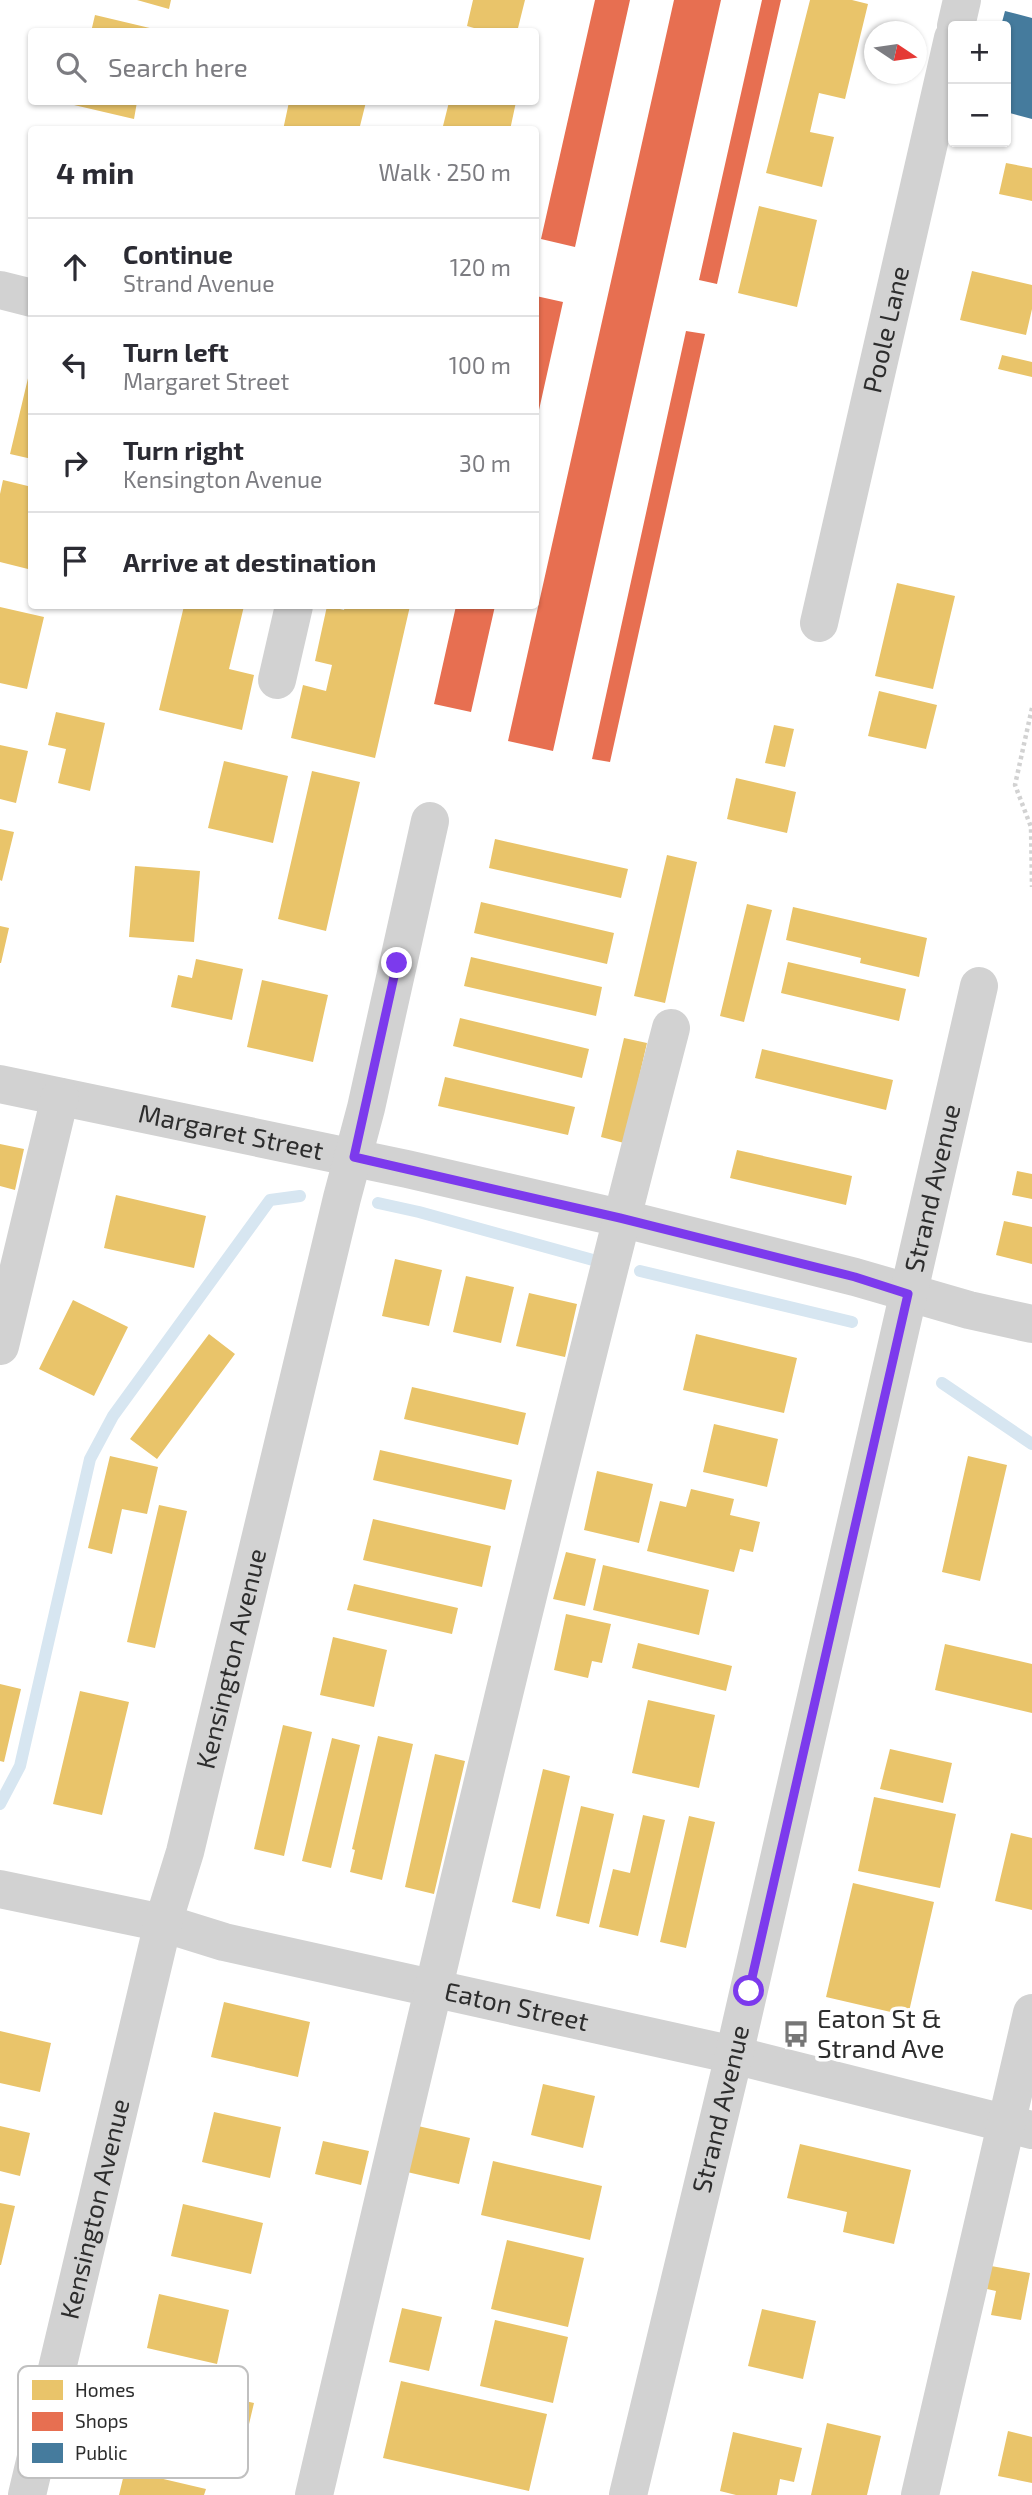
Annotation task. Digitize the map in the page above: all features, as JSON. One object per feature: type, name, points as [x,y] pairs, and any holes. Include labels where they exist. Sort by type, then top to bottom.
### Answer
[{"type":"street","points":[[957,21],[962,0]]},
{"type":"street","name":"Poole Lane","points":[[820,623],[948,60]]},
{"type":"street","points":[[0,290],[28,297]]},
{"type":"street","points":[[277,680],[293,609]]},
{"type":"street","name":"Kensington Avenue","points":[[58,2366],[163,1923],[185,1852],[338,1211],[354,1157],[430,821]]},
{"type":"street","name":"Strand Avenue","points":[[628,2495],[734,2055],[979,986]]},
{"type":"street","points":[[314,2495],[433,1988],[620,1218],[671,1028]]},
{"type":"street","name":"Margaret Street","points":[[0,1084],[354,1157],[620,1218],[1032,1324]]},
{"type":"street","points":[[0,1346],[60,1097]]},
{"type":"street","name":"Eaton Street","points":[[0,1889],[163,1923],[224,1942],[734,2055],[1020,2127]]},
{"type":"street","points":[[920,2495],[1020,2127],[1032,2013]]},
{"type":"path","points":[[1032,708],[1015,785],[1031,827],[1032,887]]},
{"type":"building: Homes","points":[[137,0],[171,0],[169,9]]},
{"type":"building: Homes","points":[[473,0],[525,0],[518,28],[467,26]]},
{"type":"building: Homes","points":[[810,0],[852,0],[868,4],[845,99],[819,93],[810,132],[834,137],[822,187],[766,173]]},
{"type":"building: Homes","points":[[95,15],[150,28],[92,28]]},
{"type":"building: Homes","points":[[74,105],[136,105],[134,119]]},
{"type":"building: Homes","points":[[288,105],[365,105],[360,126],[284,126]]},
{"type":"building: Homes","points":[[448,105],[515,105],[511,126],[443,126]]},
{"type":"building: Homes","points":[[1006,163],[1032,168],[1032,201],[999,194]]},
{"type":"building: Homes","points":[[759,206],[817,220],[797,307],[738,293]]},
{"type":"building: Homes","points":[[972,271],[1032,285],[1032,309],[1026,335],[960,320]]},
{"type":"building: Homes","points":[[1002,355],[1032,362],[1032,377],[998,369]]},
{"type":"building: Homes","points":[[28,378],[28,458],[10,454]]},
{"type":"building: Homes","points":[[3,480],[28,486],[28,569],[0,562],[0,494]]},
{"type":"building: Homes","points":[[897,583],[955,596],[933,689],[875,676]]},
{"type":"building: Homes","points":[[0,607],[44,617],[27,689],[0,683]]},
{"type":"building: Homes","points":[[183,609],[243,609],[229,669],[254,675],[242,730],[159,710]]},
{"type":"building: Homes","points":[[326,609],[409,609],[375,758],[291,738],[303,685],[326,691],[332,665],[315,661]]},
{"type":"building: Homes","points":[[879,691],[937,705],[926,749],[868,736]]},
{"type":"building: Homes","points":[[56,712],[105,723],[90,791],[58,783],[66,749],[48,745]]},
{"type":"building: Homes","points":[[774,725],[794,729],[785,767],[765,763]]},
{"type":"building: Homes","points":[[0,745],[28,751],[16,803],[0,799]]},
{"type":"building: Homes","points":[[224,761],[288,776],[273,843],[208,828]]},
{"type":"building: Homes","points":[[312,771],[360,782],[326,931],[278,919]]},
{"type":"building: Homes","points":[[736,778],[796,792],[787,833],[727,819]]},
{"type":"building: Homes","points":[[0,829],[14,832],[2,881],[0,880]]},
{"type":"building: Homes","points":[[495,839],[628,869],[621,898],[489,868]]},
{"type":"building: Homes","points":[[667,855],[697,862],[665,1003],[634,996]]},
{"type":"building: Homes","points":[[135,866],[200,871],[194,942],[129,937]]},
{"type":"building: Homes","points":[[481,902],[614,933],[607,964],[474,933]]},
{"type":"building: Homes","points":[[747,904],[772,910],[744,1022],[720,1016]]},
{"type":"building: Homes","points":[[793,907],[927,938],[919,977],[860,963],[861,958],[786,940]]},
{"type":"building: Homes","points":[[0,926],[9,928],[1,963],[0,963]]},
{"type":"building: Homes","points":[[471,957],[602,987],[596,1016],[464,986]]},
{"type":"building: Homes","points":[[196,959],[243,969],[232,1020],[171,1007],[178,975],[192,978]]},
{"type":"building: Homes","points":[[788,962],[906,989],[899,1021],[781,993]]},
{"type":"building: Homes","points":[[262,980],[328,995],[313,1062],[247,1047]]},
{"type":"building: Homes","points":[[460,1018],[589,1049],[582,1078],[453,1046]]},
{"type":"building: Homes","points":[[624,1038],[647,1043],[624,1143],[601,1137]]},
{"type":"building: Homes","points":[[762,1049],[893,1080],[886,1110],[755,1078]]},
{"type":"building: Homes","points":[[445,1077],[575,1107],[568,1135],[438,1106]]},
{"type":"building: Homes","points":[[0,1144],[24,1149],[15,1190],[0,1186]]},
{"type":"building: Homes","points":[[737,1150],[852,1176],[846,1205],[730,1178]]},
{"type":"building: Homes","points":[[1017,1171],[1032,1174],[1032,1199],[1012,1195]]},
{"type":"building: Homes","points":[[116,1195],[206,1216],[194,1268],[104,1248]]},
{"type":"building: Homes","points":[[1004,1221],[1032,1227],[1032,1264],[996,1255]]},
{"type":"building: Homes","points":[[395,1259],[442,1270],[429,1326],[382,1316]]},
{"type":"building: Homes","points":[[466,1276],[514,1287],[501,1343],[453,1332]]},
{"type":"building: Homes","points":[[529,1293],[577,1304],[565,1357],[516,1346]]},
{"type":"building: Homes","points":[[73,1300],[128,1327],[94,1396],[39,1369]]},
{"type":"building: Homes","points":[[209,1334],[235,1354],[157,1459],[130,1439]]},
{"type":"building: Homes","points":[[696,1334],[797,1358],[784,1413],[683,1390]]},
{"type":"building: Homes","points":[[412,1387],[526,1413],[518,1445],[404,1419]]},
{"type":"building: Homes","points":[[714,1424],[778,1439],[767,1487],[703,1472]]},
{"type":"building: Homes","points":[[380,1450],[512,1480],[505,1510],[373,1480]]},
{"type":"building: Homes","points":[[110,1456],[158,1467],[147,1514],[122,1509],[112,1554],[88,1548]]},
{"type":"building: Homes","points":[[968,1456],[1007,1465],[980,1581],[942,1572]]},
{"type":"building: Homes","points":[[597,1471],[653,1484],[639,1543],[584,1530]]},
{"type":"building: Homes","points":[[691,1489],[734,1499],[730,1515],[760,1522],[753,1552],[740,1549],[734,1572],[647,1551],[660,1501],[686,1507]]},
{"type":"building: Homes","points":[[159,1505],[187,1511],[155,1648],[127,1642]]},
{"type":"building: Homes","points":[[373,1519],[491,1546],[482,1587],[363,1560]]},
{"type":"building: Homes","points":[[566,1552],[596,1559],[585,1606],[553,1599]]},
{"type":"building: Homes","points":[[603,1565],[709,1590],[699,1635],[593,1610]]},
{"type":"building: Homes","points":[[354,1584],[458,1608],[452,1634],[347,1610]]},
{"type":"building: Homes","points":[[566,1614],[611,1624],[602,1663],[592,1661],[588,1678],[554,1670]]},
{"type":"building: Homes","points":[[333,1637],[387,1650],[374,1707],[320,1695]]},
{"type":"building: Homes","points":[[638,1643],[732,1666],[726,1691],[632,1668]]},
{"type":"building: Homes","points":[[945,1644],[1032,1664],[1032,1713],[935,1690]]},
{"type":"building: Homes","points":[[0,1684],[21,1689],[4,1762],[0,1761]]},
{"type":"building: Homes","points":[[80,1691],[129,1702],[102,1815],[53,1804]]},
{"type":"building: Homes","points":[[648,1700],[715,1715],[699,1788],[632,1773]]},
{"type":"building: Homes","points":[[283,1725],[312,1732],[284,1856],[254,1849]]},
{"type":"building: Homes","points":[[378,1736],[413,1744],[382,1880],[350,1872],[355,1850],[352,1849]]},
{"type":"building: Homes","points":[[332,1738],[360,1745],[331,1868],[302,1861]]},
{"type":"building: Homes","points":[[890,1749],[952,1763],[943,1803],[880,1789]]},
{"type":"building: Homes","points":[[435,1754],[465,1761],[434,1894],[405,1887]]},
{"type":"building: Homes","points":[[543,1769],[570,1776],[540,1909],[512,1902]]},
{"type":"building: Homes","points":[[874,1797],[956,1814],[940,1888],[858,1871]]},
{"type":"building: Homes","points":[[581,1806],[614,1814],[589,1924],[556,1916]]},
{"type":"building: Homes","points":[[643,1815],[665,1820],[638,1936],[599,1927],[613,1869],[630,1873]]},
{"type":"building: Homes","points":[[689,1816],[715,1822],[686,1948],[660,1942]]},
{"type":"building: Homes","points":[[1011,1833],[1032,1838],[1032,1910],[995,1901]]},
{"type":"building: Homes","points":[[853,1883],[934,1902],[908,2016],[826,1997]]},
{"type":"building: Homes","points":[[224,2002],[310,2022],[298,2077],[211,2057]]},
{"type":"building: Homes","points":[[0,2031],[51,2043],[40,2092],[0,2083]]},
{"type":"building: Homes","points":[[543,2084],[595,2096],[583,2148],[531,2135]]},
{"type":"building: Homes","points":[[214,2112],[281,2127],[270,2178],[202,2162]]},
{"type":"building: Homes","points":[[0,2126],[30,2133],[20,2176],[0,2171]]},
{"type":"building: Homes","points":[[418,2126],[470,2138],[459,2184],[407,2172]]},
{"type":"building: Homes","points":[[323,2141],[369,2151],[361,2185],[315,2174]]},
{"type":"building: Homes","points":[[800,2144],[911,2170],[894,2244],[843,2232],[847,2212],[787,2198]]},
{"type":"building: Homes","points":[[493,2161],[602,2186],[590,2240],[481,2215]]},
{"type":"building: Homes","points":[[0,2203],[15,2206],[1,2265],[0,2265]]},
{"type":"building: Homes","points":[[183,2204],[263,2223],[251,2274],[171,2256]]},
{"type":"building: Homes","points":[[507,2240],[584,2258],[568,2327],[491,2309]]},
{"type":"building: Homes","points":[[991,2266],[1030,2273],[1021,2320],[991,2315],[996,2291],[987,2289]]},
{"type":"building: Homes","points":[[159,2294],[229,2310],[217,2364],[147,2348]]},
{"type":"building: Homes","points":[[402,2308],[442,2317],[429,2371],[389,2362]]},
{"type":"building: Homes","points":[[762,2309],[816,2321],[803,2379],[748,2366]]},
{"type":"building: Homes","points":[[495,2320],[568,2337],[553,2403],[480,2386]]},
{"type":"building: Homes","points":[[401,2381],[547,2414],[529,2491],[383,2458]]},
{"type":"building: Homes","points":[[248,2402],[254,2403],[248,2428]]},
{"type":"building: Homes","points":[[827,2423],[881,2436],[867,2495],[811,2495]]},
{"type":"building: Homes","points":[[1008,2431],[1032,2437],[1032,2483],[998,2476]]},
{"type":"building: Homes","points":[[733,2432],[802,2448],[794,2482],[780,2479],[777,2495],[736,2495],[720,2491]]},
{"type":"building: Homes","points":[[123,2478],[159,2478],[206,2489],[204,2495],[119,2495]]},
{"type":"building: Shops","points":[[595,0],[630,0],[575,247],[541,239]]},
{"type":"building: Shops","points":[[674,0],[721,0],[553,751],[508,741]]},
{"type":"building: Shops","points":[[762,0],[781,0],[717,284],[699,280]]},
{"type":"building: Shops","points":[[539,297],[563,302],[539,410]]},
{"type":"building: Shops","points":[[686,331],[705,334],[610,762],[592,759]]},
{"type":"building: Shops","points":[[455,609],[494,609],[471,712],[434,704]]},
{"type":"building: Public","points":[[1005,11],[1032,18],[1032,119],[1011,113],[1011,21],[1002,21]]},
{"type":"waterway","points":[[0,1804],[20,1766],[90,1459],[113,1416],[270,1200],[300,1196]]},
{"type":"waterway","points":[[378,1203],[593,1260]]},
{"type":"waterway","points":[[640,1271],[852,1322]]},
{"type":"waterway","points":[[942,1383],[1032,1444]]},
{"type":"place","name":"Eaton St & Strand Ave","points":[[796,2034]]},
{"type":"route","points":[[397,963],[354,1157],[620,1218],[855,1277],[908,1294],[749,1991]]}]
